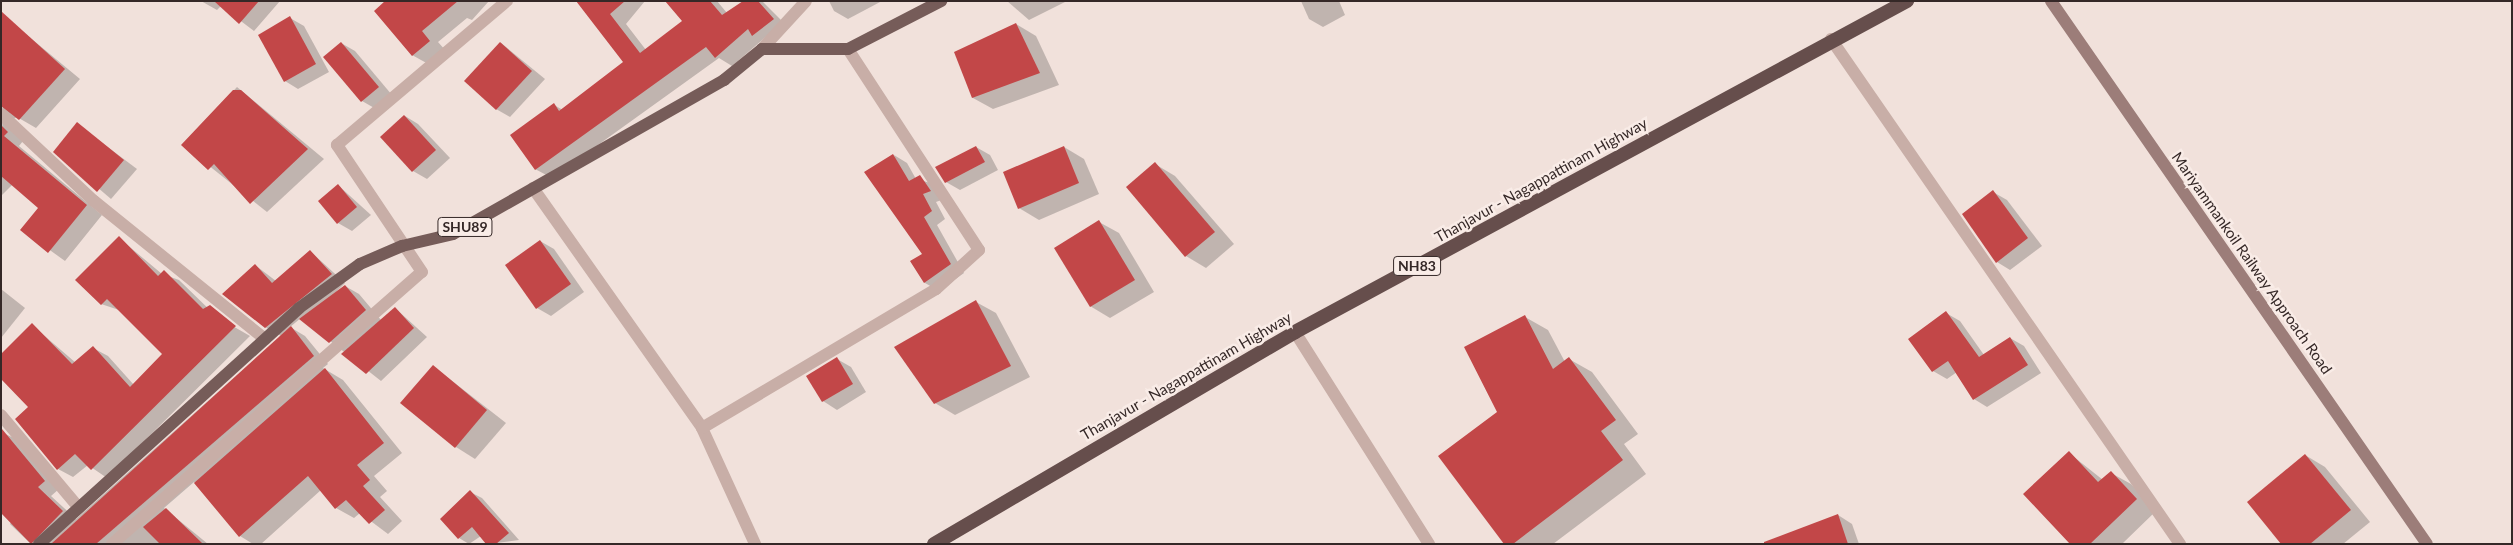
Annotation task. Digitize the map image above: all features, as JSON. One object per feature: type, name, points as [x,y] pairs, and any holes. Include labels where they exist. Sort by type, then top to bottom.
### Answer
[{"type":"highway","name":"Thanjavur - Nagappattinam Highway","points":[[934,544],[1295,332],[1831,39],[1907,1]]},
{"type":"main road","points":[[762,49],[848,49],[941,1]]},
{"type":"main road","name":"Mariyammankoil Railway Approach Road","points":[[2050,1],[2427,544]]},
{"type":"main road","name":"SHU89","points":[[39,544],[265,338],[360,264],[402,246],[453,234],[724,80],[762,49]]},
{"type":"street","points":[[112,544],[422,272],[402,246],[337,146],[507,1]]},
{"type":"street","points":[[762,49],[806,1]]},
{"type":"street","points":[[1831,39],[2180,544]]},
{"type":"street","points":[[702,428],[936,289],[979,250],[848,49]]},
{"type":"street","points":[[1,114],[94,201],[265,338]]},
{"type":"street","points":[[533,188],[702,428],[755,544]]},
{"type":"street","points":[[1295,332],[1429,544]]},
{"type":"street","points":[[1,415],[79,508]]},
{"type":"building","points":[[214,1],[259,1],[239,24]]},
{"type":"building","points":[[385,1],[458,1],[422,31],[430,41],[412,56],[374,11]]},
{"type":"building","points":[[576,1],[625,1],[610,14],[640,53],[682,21],[665,1],[710,1],[722,15],[743,1],[758,1],[774,19],[752,36],[748,29],[715,58],[706,47],[535,170],[510,135],[554,103],[559,111],[623,62]]},
{"type":"building","points":[[1,11],[65,69],[19,120],[1,106]]},
{"type":"building","points":[[290,16],[316,64],[284,82],[258,35]]},
{"type":"building","points":[[1016,23],[1040,73],[972,98],[954,52]]},
{"type":"building","points":[[341,42],[379,87],[361,102],[323,57]]},
{"type":"building","points":[[500,42],[532,71],[496,110],[464,81]]},
{"type":"building","points":[[233,90],[241,90],[308,149],[250,204],[214,164],[208,170],[181,145]]},
{"type":"building","points":[[404,115],[436,150],[412,172],[380,137]]},
{"type":"building","points":[[77,122],[124,160],[97,192],[53,152]]},
{"type":"building","points":[[1,125],[8,132],[4,136],[87,205],[48,253],[20,230],[38,208],[1,176]]},
{"type":"building","points":[[976,146],[985,162],[945,183],[935,167]]},
{"type":"building","points":[[1064,146],[1079,183],[1018,209],[1003,172]]},
{"type":"building","points":[[893,154],[909,181],[920,175],[931,191],[923,194],[932,211],[924,217],[951,264],[924,283],[910,261],[922,254],[864,172]]},
{"type":"building","points":[[1155,162],[1215,232],[1185,257],[1126,187]]},
{"type":"building","points":[[338,184],[357,207],[337,224],[318,201]]},
{"type":"building","points":[[1993,190],[2028,238],[1996,263],[1962,214]]},
{"type":"building","points":[[1099,220],[1135,280],[1090,307],[1054,248]]},
{"type":"building","points":[[119,236],[158,276],[164,270],[203,309],[210,305],[236,326],[91,470],[75,454],[57,470],[15,419],[28,407],[1,379],[1,354],[32,323],[72,364],[93,346],[130,387],[162,354],[107,299],[101,305],[75,280]]},
{"type":"building","points":[[540,240],[571,284],[536,309],[505,265]]},
{"type":"building","points":[[310,250],[332,274],[265,328],[222,294],[255,264],[272,283]]},
{"type":"building","points":[[345,285],[366,310],[329,343],[299,319]]},
{"type":"building","points":[[976,300],[1011,366],[934,404],[894,347]]},
{"type":"building","points":[[395,307],[414,328],[366,374],[341,354]]},
{"type":"building","points":[[1946,311],[1979,357],[2010,337],[2028,365],[1973,400],[1948,361],[1932,372],[1908,339]]},
{"type":"building","points":[[1525,315],[1553,369],[1569,357],[1616,420],[1601,431],[1623,460],[1513,544],[1504,544],[1438,456],[1497,412],[1464,347]]},
{"type":"building","points":[[291,326],[314,356],[96,544],[51,544]]},
{"type":"building","points":[[837,357],[853,384],[822,402],[806,376]]},
{"type":"building","points":[[433,365],[487,410],[455,448],[400,403]]},
{"type":"building","points":[[325,368],[384,443],[357,465],[370,480],[363,486],[385,510],[369,524],[346,500],[335,509],[308,476],[239,537],[194,483]]},
{"type":"building","points":[[2,429],[45,481],[38,487],[63,511],[31,544],[1,513]]},
{"type":"building","points":[[2069,451],[2098,482],[2111,471],[2137,499],[2090,544],[2070,544],[2023,494]]},
{"type":"building","points":[[2305,454],[2351,510],[2310,544],[2281,544],[2247,502]]},
{"type":"building","points":[[470,490],[509,533],[496,544],[486,544],[472,527],[458,539],[440,519]]},
{"type":"building","points":[[166,508],[203,544],[160,544],[143,527]]},
{"type":"building","points":[[1838,514],[1848,544],[1764,544],[1764,542]]}]
